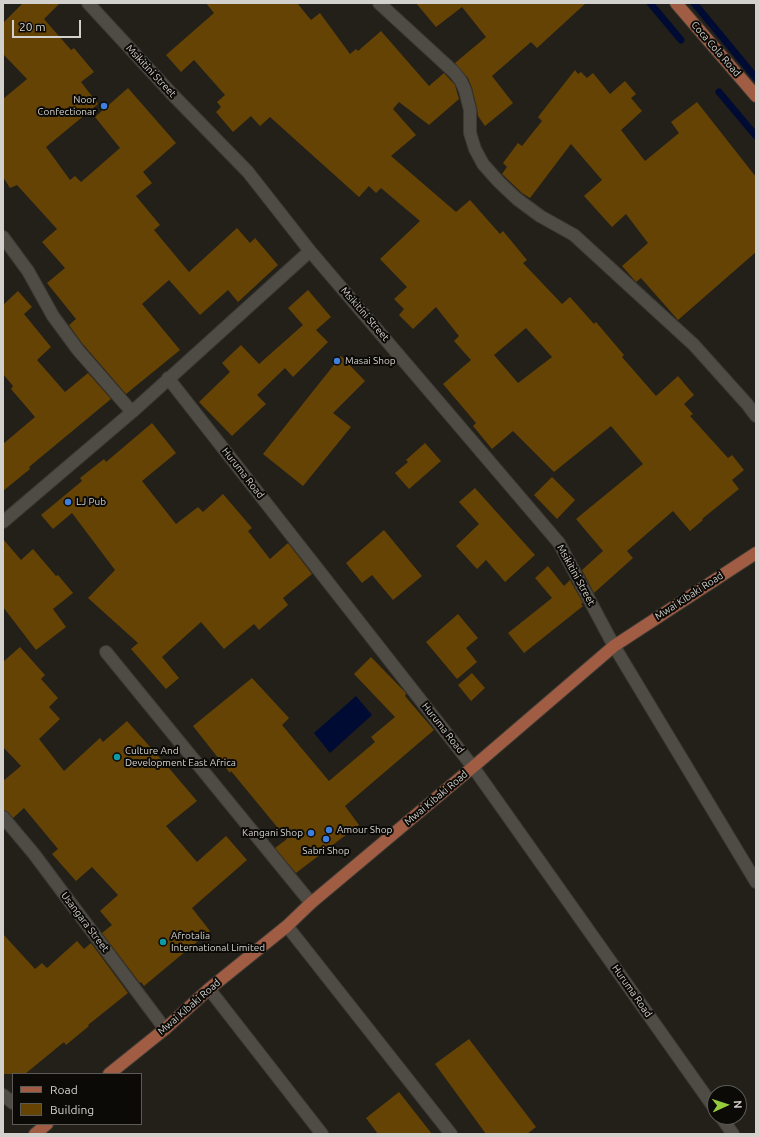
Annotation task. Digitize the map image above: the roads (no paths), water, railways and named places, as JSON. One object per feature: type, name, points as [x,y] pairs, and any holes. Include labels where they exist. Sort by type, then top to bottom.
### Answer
[{"type":"main road","name":"Coca Cola Road","points":[[676,3],[756,96]]},
{"type":"main road","name":"Mwai Kibaki Road","points":[[110,1073],[287,926],[311,903],[614,646],[756,553]]},
{"type":"street","name":"Msikitini Street","points":[[88,3],[170,93],[248,172],[310,251],[559,544],[614,646],[756,882]]},
{"type":"street","points":[[379,3],[454,72],[461,81],[470,110],[470,133],[475,149],[483,164],[499,182],[517,199],[540,216],[574,235],[694,345],[756,416]]},
{"type":"street","points":[[3,237],[28,271],[53,316],[78,350],[132,412]]},
{"type":"street","points":[[3,522],[132,412],[310,251]]},
{"type":"street","name":"Huruma Road","points":[[168,378],[473,767],[707,1098]]},
{"type":"street","points":[[106,652],[311,903]]},
{"type":"street","name":"Usangara Street","points":[[3,817],[34,854],[165,1029]]},
{"type":"street","points":[[287,926],[451,1134]]},
{"type":"street","points":[[210,989],[322,1134]]},
{"type":"street","points":[[3,1095],[12,1102]]},
{"type":"street","points":[[727,1125],[733,1134]]},
{"type":"water","points":[[356,696],[372,715],[330,753],[314,733]]},
{"type":"waterway","points":[[650,3],[681,40]]},
{"type":"waterway","points":[[694,3],[756,78]]},
{"type":"waterway","points":[[719,92],[756,136]]},
{"type":"place","name":"Noor Confectionar","points":[[104,106]]},
{"type":"place","name":"Masai Shop","points":[[337,361]]},
{"type":"place","name":"LJ Pub","points":[[68,502]]},
{"type":"place","name":"Culture And Development East Africa","points":[[117,757]]},
{"type":"place","name":"Amour Shop","points":[[329,830]]},
{"type":"place","name":"Kangani Shop","points":[[311,833]]},
{"type":"place","name":"Sabri Shop","points":[[326,839]]},
{"type":"place","name":"Afrotalia International Limited","points":[[163,942]]}]
